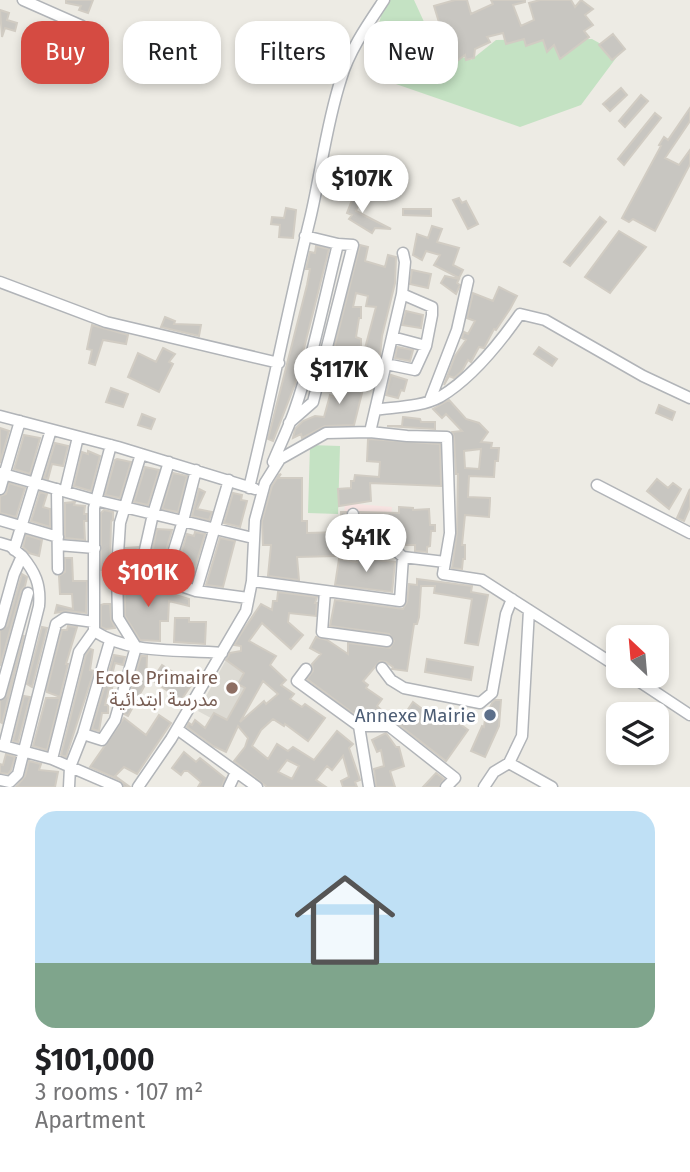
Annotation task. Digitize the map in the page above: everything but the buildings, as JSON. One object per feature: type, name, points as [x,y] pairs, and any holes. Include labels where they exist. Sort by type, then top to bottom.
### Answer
[{"type":"street","points":[[23,0],[71,21]]},
{"type":"street","points":[[249,488],[279,363],[323,146],[341,76],[366,27],[384,0]]},
{"type":"street","points":[[289,423],[313,402],[353,245],[305,236]]},
{"type":"street","points":[[138,787],[177,729],[246,611],[252,581],[255,520],[264,487],[304,378],[338,244]]},
{"type":"street","points":[[370,432],[402,294],[405,262],[403,253]]},
{"type":"street","points":[[430,400],[457,330],[468,281]]},
{"type":"street","points":[[0,282],[106,322],[279,363]]},
{"type":"street","points":[[386,364],[415,370],[426,346],[432,307],[402,294]]},
{"type":"street","points":[[375,410],[438,398],[502,340],[520,314],[545,320],[643,376],[690,398]]},
{"type":"street","points":[[392,337],[426,346]]},
{"type":"street","points":[[0,416],[111,445],[249,488],[264,487]]},
{"type":"street","points":[[0,489],[2,473],[20,422]]},
{"type":"street","points":[[0,624],[18,553],[21,526],[51,430]]},
{"type":"street","points":[[264,487],[281,458],[326,433],[370,432],[447,437],[450,533],[443,574],[482,580],[606,659]]},
{"type":"street","points":[[58,569],[61,490],[78,437]]},
{"type":"street","points":[[52,759],[79,652],[94,626],[94,508],[111,445]]},
{"type":"street","points":[[83,734],[102,740],[115,720],[136,647],[118,618],[117,570],[120,523],[141,454]]},
{"type":"street","points":[[140,572],[153,514],[169,463]]},
{"type":"street","points":[[165,579],[196,470]]},
{"type":"street","points":[[2,473],[97,500],[253,538]]},
{"type":"street","points":[[196,591],[229,480]]},
{"type":"street","points":[[597,485],[690,533]]},
{"type":"street","points":[[353,514],[353,534],[358,538],[384,540],[403,556],[445,562]]},
{"type":"street","points":[[0,520],[58,541],[95,548]]},
{"type":"street","points":[[0,542],[18,553],[36,574],[40,591],[39,606],[2,745],[52,759],[117,787]]},
{"type":"street","points":[[252,581],[400,601],[403,556]]},
{"type":"street","points":[[117,570],[140,572],[196,591],[248,598]]},
{"type":"street","points":[[324,591],[321,632],[387,642]]},
{"type":"street","points":[[0,694],[28,593]]},
{"type":"street","points":[[382,668],[391,680],[404,688],[480,703],[492,693],[506,614],[512,598]]},
{"type":"street","points":[[7,600],[24,605]]},
{"type":"street","points":[[476,787],[509,763],[522,736],[529,610]]},
{"type":"street","points":[[0,780],[10,782],[15,779],[25,752],[56,624],[62,619],[69,618],[94,626],[110,641],[136,647],[222,653]]},
{"type":"street","points":[[69,787],[70,767],[83,734],[110,641]]},
{"type":"street","points":[[306,669],[298,681],[359,726],[389,726],[455,778],[446,787]]},
{"type":"street","points":[[649,688],[690,715]]},
{"type":"street","points":[[359,726],[369,787]]},
{"type":"street","points":[[177,729],[257,787]]},
{"type":"street","points":[[509,763],[552,787]]},
{"type":"street","points":[[229,787],[236,772]]},
{"type":"street","points":[[484,787],[494,772]]},
{"type":"shaded area","points":[[345,503],[392,507],[388,550],[341,549]]},
{"type":"shaded area","name":"Ecole Primaire مدرسة ابتدائية","points":[[227,658],[260,676],[231,729],[198,711]]},
{"type":"green space","points":[[387,0],[414,0],[424,21],[380,21]]},
{"type":"green space","points":[[592,39],[619,54],[581,105],[520,127],[396,84],[458,84],[458,56],[471,60],[496,40]]},
{"type":"green space","points":[[310,445],[340,446],[338,514],[308,513]]},
{"type":"place","name":"Ecole Primaire مدرسة ابتدائية","points":[[232,688]]},
{"type":"place","name":"Annexe Mairie","points":[[490,715]]}]
